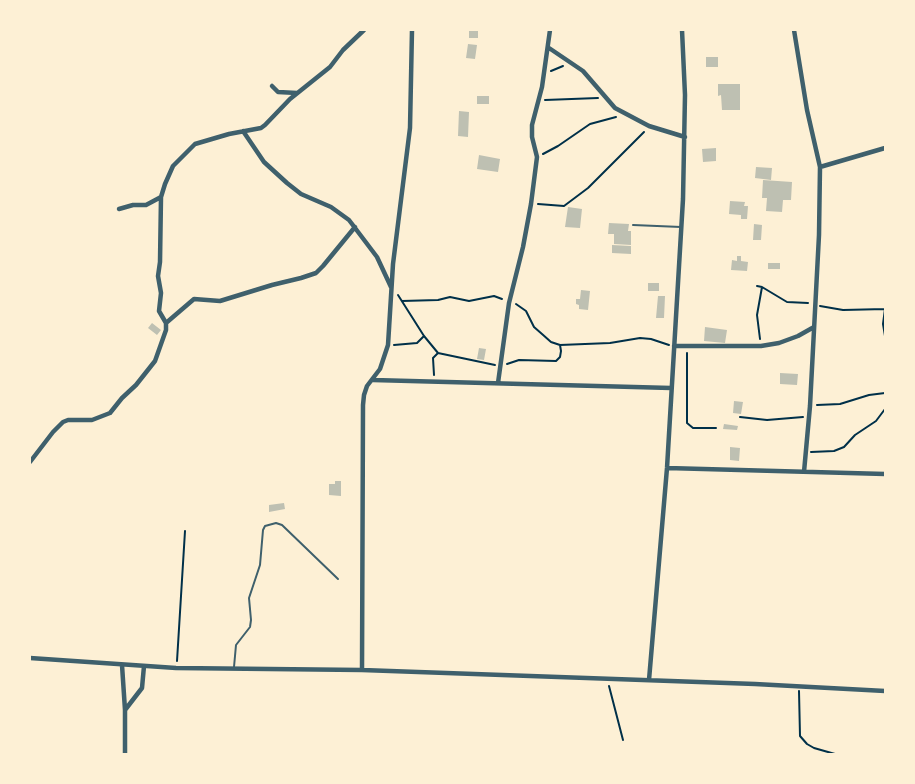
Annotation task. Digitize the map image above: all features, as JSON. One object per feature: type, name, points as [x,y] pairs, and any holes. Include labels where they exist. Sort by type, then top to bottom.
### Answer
[{"type":"street","points":[[30,462],[63,422],[68,420],[86,421],[101,418],[110,413],[152,366],[166,330],[166,324],[159,311],[161,293],[158,276],[161,197],[170,171],[192,146],[243,131],[261,128],[297,93],[330,67],[343,50],[364,30]]},
{"type":"street","points":[[362,670],[363,405],[364,395],[380,369],[388,345],[393,264],[410,128],[412,30]]},
{"type":"street","points":[[498,383],[509,302],[523,247],[531,204],[537,157],[532,137],[532,125],[549,48],[550,30]]},
{"type":"street","points":[[649,680],[667,468],[681,227],[685,137],[682,30]]},
{"type":"street","points":[[794,30],[807,110],[820,167],[819,235],[810,406],[804,452],[804,472]]},
{"type":"street","points":[[549,48],[583,71],[615,108],[649,126],[685,137]]},
{"type":"street","points":[[272,86],[278,92],[297,93]]},
{"type":"street","points":[[243,131],[264,162],[273,171],[300,194],[331,207],[355,227],[377,257],[392,288]]},
{"type":"street","points":[[820,167],[885,148]]},
{"type":"street","points":[[120,209],[146,204],[161,197]]},
{"type":"street","points":[[166,324],[194,299],[220,301],[316,273],[355,227]]},
{"type":"street","points":[[674,346],[761,346],[779,343],[798,336],[814,327]]},
{"type":"street","points":[[373,380],[671,388]]},
{"type":"street","points":[[667,468],[885,474]]},
{"type":"street","points":[[30,658],[176,668],[362,670],[649,680],[885,691]]},
{"type":"street","points":[[122,665],[125,754]]},
{"type":"street","points":[[125,710],[142,688],[144,666]]},
{"type":"lane","points":[[633,225],[681,227]]},
{"type":"lane","points":[[234,669],[236,645],[250,627],[249,598],[260,565],[265,526],[276,523],[282,525],[338,579]]},
{"type":"path","points":[[544,74],[571,63]]},
{"type":"path","points":[[538,100],[606,98]]},
{"type":"path","points":[[537,157],[558,146],[590,124],[627,115]]},
{"type":"path","points":[[531,204],[564,206],[588,188],[649,126]]},
{"type":"path","points":[[761,346],[758,315],[762,287]]},
{"type":"path","points":[[392,288],[424,336],[438,353],[434,356],[433,361],[434,382]]},
{"type":"path","points":[[402,301],[438,300],[450,296],[469,301],[494,296],[522,306],[534,327],[552,342],[560,345],[640,338],[651,339],[674,346]]},
{"type":"path","points":[[884,309],[885,336]]},
{"type":"path","points":[[388,345],[417,343],[424,336]]},
{"type":"path","points":[[560,345],[560,358]]},
{"type":"path","points":[[687,347],[687,423],[693,428],[716,428]]},
{"type":"path","points":[[810,406],[840,404],[869,395],[885,393]]},
{"type":"path","points":[[804,452],[819,453],[834,451],[844,447],[876,420],[885,409]]},
{"type":"path","points":[[740,418],[767,420],[808,416]]},
{"type":"path","points":[[176,668],[185,531]]},
{"type":"path","points":[[607,679],[623,740]]},
{"type":"path","points":[[798,687],[800,736],[807,744],[834,754]]},
{"type":"building","points":[[469,30],[478,30],[478,38],[469,38]]},
{"type":"building","points":[[468,44],[477,45],[475,59],[466,58]]},
{"type":"building","points":[[706,57],[718,57],[718,67],[706,67]]},
{"type":"building","points":[[718,84],[740,84],[740,110],[722,110],[721,95],[718,96]]},
{"type":"building","points":[[477,96],[489,96],[489,104],[477,104]]},
{"type":"building","points":[[459,111],[469,112],[468,137],[458,136]]},
{"type":"building","points":[[716,148],[716,161],[703,162],[702,149]]},
{"type":"building","points":[[479,155],[500,159],[498,172],[477,169]]},
{"type":"building","points":[[756,167],[772,168],[771,180],[755,178]]},
{"type":"building","points":[[763,180],[792,182],[791,200],[783,200],[782,212],[766,211],[767,198],[762,198]]},
{"type":"building","points":[[730,201],[745,202],[744,206],[748,206],[747,219],[741,219],[741,215],[729,214]]},
{"type":"building","points":[[568,207],[582,209],[580,228],[565,227]]},
{"type":"building","points":[[609,223],[629,224],[628,231],[631,231],[631,245],[614,244],[614,234],[608,234]]},
{"type":"building","points":[[754,224],[762,225],[761,240],[753,240]]},
{"type":"building","points":[[612,245],[631,246],[631,254],[612,253]]},
{"type":"building","points":[[737,256],[741,256],[741,261],[748,262],[747,271],[731,270],[732,260],[737,261]]},
{"type":"building","points":[[768,263],[780,263],[780,269],[768,269]]},
{"type":"building","points":[[648,283],[659,283],[659,291],[648,291]]},
{"type":"building","points":[[581,290],[590,291],[588,310],[579,309],[579,305],[576,304],[576,299],[580,299]]},
{"type":"building","points":[[658,296],[665,296],[664,318],[656,318]]},
{"type":"building","points":[[152,323],[161,330],[157,335],[148,328]]},
{"type":"building","points":[[705,327],[727,330],[725,343],[704,341]]},
{"type":"building","points":[[479,348],[486,349],[484,360],[477,359]]},
{"type":"building","points":[[780,373],[798,374],[797,385],[780,384]]},
{"type":"building","points":[[734,401],[743,402],[741,414],[733,413]]},
{"type":"building","points":[[724,424],[738,426],[737,430],[723,429]]},
{"type":"building","points":[[730,447],[740,448],[739,461],[730,460]]},
{"type":"building","points":[[335,481],[341,481],[341,496],[329,495],[329,484],[335,484]]},
{"type":"building","points":[[284,503],[285,509],[269,512],[269,505]]}]
